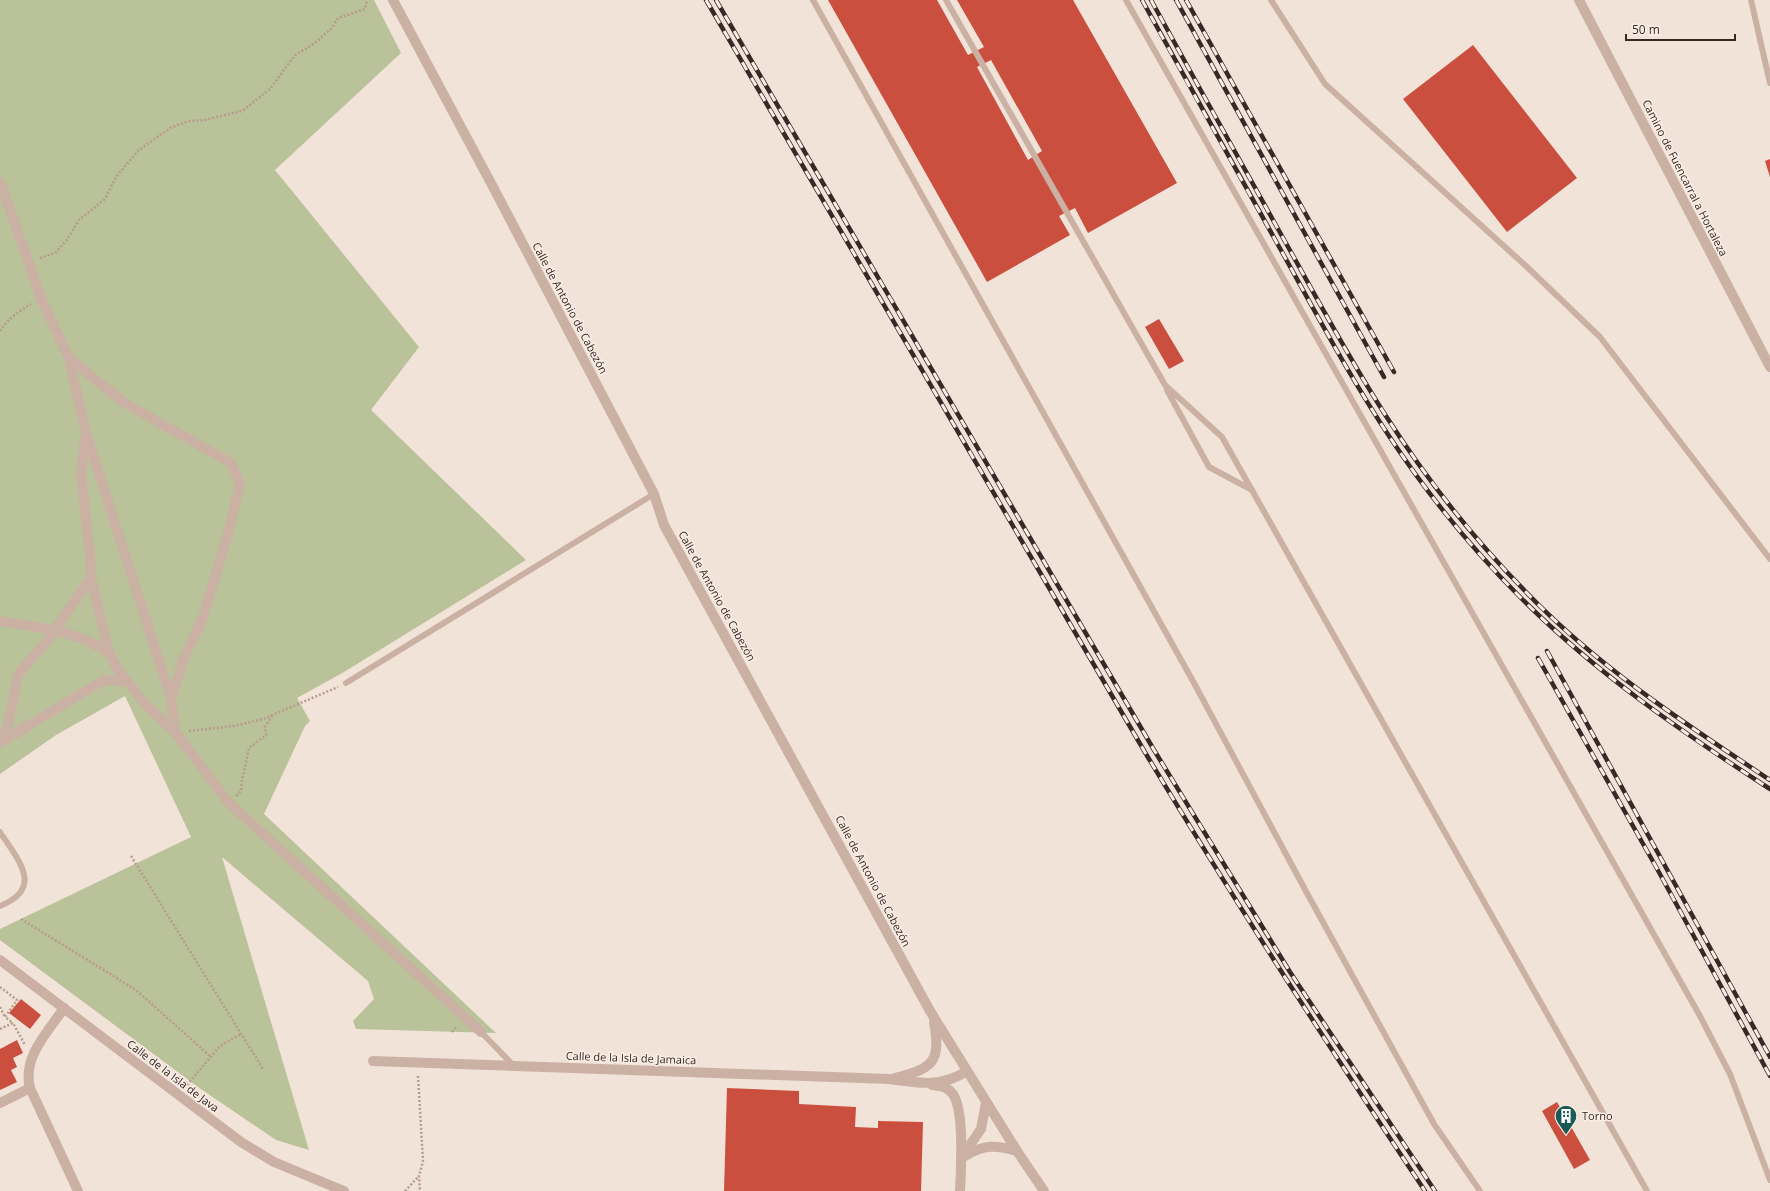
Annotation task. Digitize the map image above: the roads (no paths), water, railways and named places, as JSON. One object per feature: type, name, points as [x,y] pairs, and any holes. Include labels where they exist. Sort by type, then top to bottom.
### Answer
[{"type":"street","name":"Calle de Antonio de Cabezón","points":[[393,0],[654,494],[664,525],[933,1017],[986,1103],[1044,1191]]},
{"type":"street","name":"Camino de Fuencarral a Hortaleza","points":[[1579,0],[1770,367]]},
{"type":"street","points":[[0,182],[41,299],[69,358],[86,433],[171,698],[175,732]]},
{"type":"street","points":[[69,358],[123,402],[231,463],[240,484],[229,530],[203,617],[184,658],[171,698]]},
{"type":"street","points":[[86,433],[81,474],[90,554],[91,578],[109,653],[118,670],[144,702],[175,732],[229,803],[481,1032]]},
{"type":"street","points":[[0,741],[8,726],[18,674],[54,631],[91,578]]},
{"type":"street","points":[[0,621],[70,633],[96,644],[109,653]]},
{"type":"street","points":[[0,741],[104,680],[127,681]]},
{"type":"street","name":"Calle de la Isla de Java","points":[[0,960],[241,1142],[274,1162],[344,1191]]},
{"type":"street","points":[[64,1008],[34,1052],[29,1062],[27,1071],[30,1088],[78,1191]]},
{"type":"street","name":"Calle de la Isla de Jamaica","points":[[889,1079],[913,1073],[925,1067],[933,1060],[937,1050],[937,1041],[933,1017]]},
{"type":"street","name":"Calle de la Isla de Jamaica","points":[[373,1060],[889,1079],[926,1084],[956,1078],[966,1071]]},
{"type":"street","points":[[926,1084],[943,1086],[951,1092],[956,1100],[958,1109],[961,1158],[960,1191]]},
{"type":"street","points":[[0,1103],[30,1088]]},
{"type":"street","points":[[961,1158],[981,1129],[986,1103]]},
{"type":"street","points":[[961,1158],[973,1150],[987,1146],[999,1146],[1017,1151]]},
{"type":"lane","points":[[813,0],[1194,683],[1304,888],[1434,1124],[1480,1191]]},
{"type":"lane","points":[[946,0],[1165,385],[1209,467],[1252,490]]},
{"type":"lane","points":[[1126,0],[1700,1016],[1730,1074],[1770,1180]]},
{"type":"lane","points":[[1271,0],[1325,84],[1526,266],[1600,337],[1770,559]]},
{"type":"lane","points":[[1751,0],[1770,83]]},
{"type":"lane","points":[[1165,385],[1222,437],[1647,1191]]},
{"type":"lane","points":[[346,683],[654,494]]},
{"type":"lane","points":[[0,832],[24,870],[26,879],[24,889],[17,897],[0,906]]},
{"type":"lane","points":[[481,1032],[514,1066]]},
{"type":"railway","points":[[706,0],[1146,754],[1283,974],[1425,1191]]},
{"type":"railway","points":[[716,0],[1154,750],[1290,972],[1435,1191]]},
{"type":"railway","points":[[1142,0],[1348,370],[1391,439],[1436,502],[1503,580],[1579,651],[1672,723],[1770,789]]},
{"type":"railway","points":[[1151,0],[1360,374],[1401,439],[1451,507],[1487,550],[1525,591],[1611,669],[1674,715],[1770,780]]},
{"type":"railway","points":[[1176,0],[1384,377]]},
{"type":"railway","points":[[1186,0],[1394,372]]},
{"type":"railway","points":[[1547,651],[1770,1057]]},
{"type":"railway","points":[[1538,658],[1655,865],[1770,1076]]},
{"type":"place","name":"Torno","points":[[1566,1136]]}]
